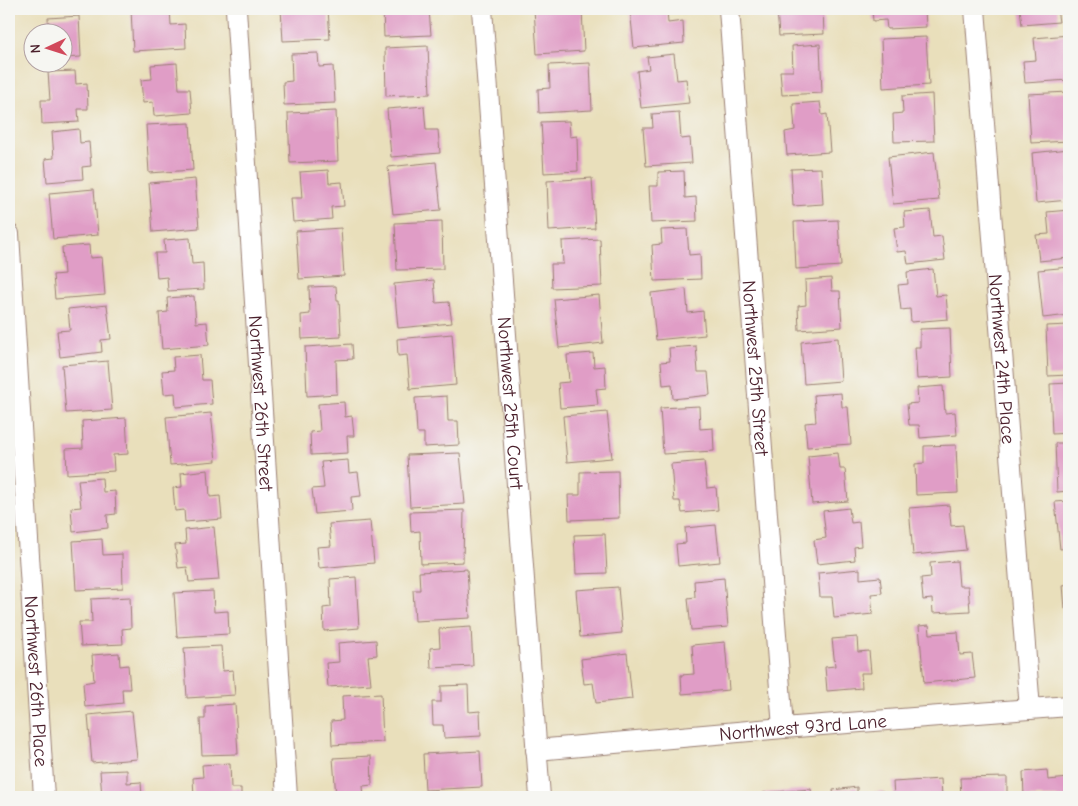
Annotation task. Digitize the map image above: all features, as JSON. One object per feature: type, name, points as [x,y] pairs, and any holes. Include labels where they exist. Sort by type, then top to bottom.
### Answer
[{"type":"street","name":"Northwest 26th Street","points":[[236,9],[287,797]]},
{"type":"street","name":"Northwest 25th Court","points":[[482,9],[540,797]]},
{"type":"street","name":"Northwest 25th Street","points":[[729,9],[783,728]]},
{"type":"street","name":"Northwest 24th Place","points":[[975,9],[1030,709]]},
{"type":"street","name":"Northwest 26th Place","points":[[9,234],[44,797]]},
{"type":"street","name":"Northwest 93rd Lane","points":[[536,750],[783,728],[1069,706]]},
{"type":"building","points":[[131,9],[170,9],[171,25],[185,24],[186,48],[133,51]]},
{"type":"building","points":[[281,9],[328,9],[330,39],[283,41]]},
{"type":"building","points":[[383,9],[429,10],[431,35],[384,37]]},
{"type":"building","points":[[534,9],[582,9],[584,51],[537,54]]},
{"type":"building","points":[[630,9],[667,9],[668,23],[683,21],[684,43],[634,48]]},
{"type":"building","points":[[777,9],[823,9],[824,34],[779,36]]},
{"type":"building","points":[[872,9],[925,9],[926,27],[887,29],[886,20],[873,21]]},
{"type":"building","points":[[1020,9],[1057,9],[1059,22],[1022,25]]},
{"type":"building","points":[[79,16],[81,57],[72,57],[72,22],[48,22],[48,18]]},
{"type":"building","points":[[1069,35],[1069,80],[1025,83],[1023,61],[1036,60],[1034,38]]},
{"type":"building","points":[[926,37],[929,85],[883,88],[881,39]]},
{"type":"building","points":[[820,44],[822,93],[782,95],[780,71],[793,71],[792,46]]},
{"type":"building","points":[[428,46],[430,94],[386,96],[385,48]]},
{"type":"building","points":[[318,53],[319,67],[333,66],[335,103],[284,105],[283,82],[292,81],[291,54]]},
{"type":"building","points":[[674,54],[677,80],[686,79],[689,103],[641,108],[637,71],[649,69],[647,57]]},
{"type":"building","points":[[177,63],[179,89],[190,89],[192,113],[154,116],[153,102],[143,103],[141,80],[152,79],[151,65]]},
{"type":"building","points":[[590,63],[592,110],[539,113],[538,89],[550,88],[549,65]]},
{"type":"building","points":[[75,71],[76,84],[87,83],[88,109],[78,109],[79,122],[42,124],[41,100],[50,100],[48,72]]},
{"type":"building","points":[[1069,92],[1069,141],[1031,143],[1028,94]]},
{"type":"building","points":[[932,94],[934,141],[894,142],[893,114],[903,113],[902,96]]},
{"type":"building","points":[[820,102],[822,115],[827,114],[830,152],[787,155],[785,132],[795,130],[793,104]]},
{"type":"building","points":[[424,106],[426,130],[438,130],[440,153],[391,157],[387,109]]},
{"type":"building","points":[[336,111],[338,161],[290,163],[288,113]]},
{"type":"building","points":[[679,112],[681,139],[690,138],[692,163],[646,166],[643,128],[653,128],[652,114]]},
{"type":"building","points":[[569,121],[570,137],[577,136],[578,171],[544,173],[541,122]]},
{"type":"building","points":[[190,123],[193,170],[149,173],[146,125]]},
{"type":"building","points":[[79,129],[80,143],[89,142],[91,166],[82,167],[83,179],[47,182],[45,159],[54,158],[52,132]]},
{"type":"building","points":[[1069,149],[1069,200],[1036,203],[1032,153]]},
{"type":"building","points":[[934,152],[939,200],[893,204],[888,157]]},
{"type":"building","points":[[436,162],[441,210],[393,214],[388,167]]},
{"type":"building","points":[[821,168],[823,204],[793,206],[791,169]]},
{"type":"building","points":[[328,170],[329,183],[342,182],[344,206],[331,207],[332,219],[293,222],[291,198],[302,198],[300,172]]},
{"type":"building","points":[[684,171],[685,198],[696,197],[697,221],[651,223],[649,186],[658,186],[658,172]]},
{"type":"building","points":[[592,178],[595,228],[549,231],[547,181]]},
{"type":"building","points":[[195,179],[199,228],[153,232],[149,183]]},
{"type":"building","points":[[94,189],[98,235],[53,239],[49,193]]},
{"type":"building","points":[[930,210],[933,237],[942,236],[945,260],[908,264],[906,251],[897,252],[894,228],[905,227],[904,212]]},
{"type":"building","points":[[1069,210],[1069,258],[1039,261],[1036,235],[1049,234],[1047,212]]},
{"type":"building","points":[[838,220],[841,266],[796,269],[794,222]]},
{"type":"building","points":[[442,221],[443,269],[397,270],[395,223]]},
{"type":"building","points":[[341,228],[344,276],[299,279],[296,231]]},
{"type":"building","points":[[687,229],[689,255],[700,254],[701,279],[654,281],[652,245],[662,244],[661,230]]},
{"type":"building","points":[[190,238],[192,264],[203,263],[204,289],[168,291],[167,277],[157,278],[155,253],[165,253],[164,240]]},
{"type":"building","points":[[600,239],[602,286],[552,288],[551,264],[563,264],[562,241]]},
{"type":"building","points":[[89,245],[90,258],[102,257],[105,295],[55,299],[53,275],[64,274],[62,247]]},
{"type":"building","points":[[1069,267],[1069,315],[1043,318],[1038,270]]},
{"type":"building","points":[[933,269],[936,296],[946,295],[948,319],[911,322],[910,309],[901,310],[898,285],[908,284],[907,272]]},
{"type":"building","points":[[831,278],[832,291],[840,291],[842,327],[799,330],[798,306],[806,305],[805,280]]},
{"type":"building","points":[[434,280],[436,303],[449,302],[452,323],[398,328],[394,284]]},
{"type":"building","points":[[336,286],[337,300],[339,300],[341,337],[302,339],[301,315],[310,314],[309,287]]},
{"type":"building","points":[[686,289],[688,313],[703,311],[705,335],[656,340],[651,293]]},
{"type":"building","points":[[599,295],[603,343],[559,348],[554,299]]},
{"type":"building","points":[[194,296],[196,323],[207,322],[209,345],[162,349],[159,313],[168,312],[167,298]]},
{"type":"building","points":[[107,305],[111,339],[101,340],[102,352],[60,357],[57,331],[70,330],[68,309]]},
{"type":"building","points":[[1069,325],[1069,375],[1048,376],[1046,326]]},
{"type":"building","points":[[950,328],[952,377],[917,379],[915,347],[920,347],[920,329]]},
{"type":"building","points":[[452,334],[456,385],[410,389],[407,355],[398,356],[397,339]]},
{"type":"building","points":[[838,338],[841,381],[804,384],[801,342]]},
{"type":"building","points":[[352,344],[353,359],[336,360],[337,394],[307,396],[305,347]]},
{"type":"building","points":[[696,346],[698,372],[708,372],[710,395],[673,399],[672,384],[663,385],[661,362],[670,361],[669,348]]},
{"type":"building","points":[[593,353],[594,367],[605,366],[606,388],[596,389],[598,405],[560,408],[558,383],[569,382],[567,355]]},
{"type":"building","points":[[200,355],[202,380],[210,380],[212,404],[176,407],[175,393],[164,394],[162,371],[174,370],[173,357]]},
{"type":"building","points":[[108,361],[112,410],[66,413],[62,365]]},
{"type":"building","points":[[1069,383],[1069,433],[1052,434],[1050,384]]},
{"type":"building","points":[[943,386],[945,413],[955,412],[957,435],[920,438],[919,425],[909,425],[907,404],[918,403],[917,388]]},
{"type":"building","points":[[841,393],[842,407],[848,407],[851,444],[807,447],[805,423],[816,422],[814,395]]},
{"type":"building","points":[[447,396],[448,421],[458,421],[459,445],[424,447],[424,433],[417,433],[415,398]]},
{"type":"building","points":[[344,402],[345,417],[352,416],[354,436],[347,436],[348,453],[311,455],[310,432],[320,431],[318,404]]},
{"type":"building","points":[[699,406],[700,429],[713,428],[714,451],[663,454],[660,408]]},
{"type":"building","points":[[607,412],[612,458],[567,462],[563,416]]},
{"type":"building","points":[[211,413],[216,461],[170,465],[166,417]]},
{"type":"building","points":[[126,418],[128,454],[113,455],[114,471],[67,474],[66,449],[83,448],[82,421]]},
{"type":"building","points":[[1055,443],[1069,443],[1069,491],[1057,492]]},
{"type":"building","points":[[956,445],[958,493],[916,495],[915,464],[924,463],[924,446]]},
{"type":"building","points":[[460,453],[465,504],[410,507],[407,455]]},
{"type":"building","points":[[838,453],[840,469],[845,469],[848,501],[812,504],[808,456]]},
{"type":"building","points":[[348,460],[349,473],[358,472],[361,496],[351,497],[352,511],[315,514],[312,489],[324,488],[321,462]]},
{"type":"building","points":[[704,461],[707,488],[716,487],[718,510],[682,513],[680,501],[674,501],[671,464]]},
{"type":"building","points":[[208,470],[210,497],[220,496],[222,519],[185,522],[184,510],[175,511],[173,488],[182,487],[181,473]]},
{"type":"building","points":[[618,471],[619,518],[569,520],[568,495],[580,495],[580,472]]},
{"type":"building","points":[[102,478],[103,492],[115,491],[116,514],[107,515],[108,528],[73,532],[71,508],[81,507],[78,480]]},
{"type":"building","points":[[1069,501],[1069,548],[1060,549],[1055,502]]},
{"type":"building","points":[[949,505],[951,526],[963,525],[966,550],[913,555],[909,508]]},
{"type":"building","points":[[849,508],[851,523],[859,522],[861,546],[854,547],[855,560],[817,564],[814,540],[826,538],[823,511]]},
{"type":"building","points":[[464,510],[463,562],[421,564],[420,531],[411,532],[410,512]]},
{"type":"building","points":[[370,521],[374,563],[319,568],[317,547],[331,546],[329,524]]},
{"type":"building","points":[[716,525],[720,562],[678,566],[676,544],[686,543],[685,528]]},
{"type":"building","points":[[214,527],[219,580],[189,582],[187,567],[178,568],[175,545],[186,544],[185,530]]},
{"type":"building","points":[[605,534],[607,573],[576,574],[574,535]]},
{"type":"building","points":[[102,539],[103,555],[122,554],[123,588],[76,590],[73,541]]},
{"type":"building","points":[[957,561],[959,586],[968,586],[970,611],[933,613],[932,599],[923,600],[921,578],[931,577],[930,563]]},
{"type":"building","points":[[467,569],[470,618],[415,621],[413,590],[420,590],[419,572]]},
{"type":"building","points":[[860,569],[860,579],[880,577],[882,593],[871,594],[873,614],[834,618],[832,597],[820,597],[818,573]]},
{"type":"building","points":[[356,577],[359,628],[324,631],[323,608],[331,607],[330,579]]},
{"type":"building","points":[[724,578],[728,627],[691,630],[688,598],[695,597],[694,581]]},
{"type":"building","points":[[1069,584],[1069,609],[1065,609],[1063,585]]},
{"type":"building","points":[[618,587],[622,633],[580,637],[576,590]]},
{"type":"building","points":[[213,591],[214,612],[228,611],[229,634],[177,637],[174,593]]},
{"type":"building","points":[[130,597],[131,628],[122,629],[123,644],[81,646],[79,622],[92,622],[91,599]]},
{"type":"building","points":[[929,625],[930,634],[958,632],[960,655],[972,654],[975,678],[924,683],[919,626]]},
{"type":"building","points":[[471,627],[473,666],[431,668],[430,648],[440,647],[439,629]]},
{"type":"building","points":[[857,637],[858,652],[869,651],[871,673],[861,673],[862,688],[827,691],[825,667],[835,666],[832,639]]},
{"type":"building","points":[[376,640],[377,655],[368,656],[371,684],[328,687],[326,663],[339,662],[338,643]]},
{"type":"building","points":[[725,642],[729,690],[682,694],[681,675],[694,674],[692,645]]},
{"type":"building","points":[[221,646],[223,671],[233,670],[235,695],[187,698],[184,648]]},
{"type":"building","points":[[119,653],[120,666],[128,665],[130,689],[122,689],[123,703],[85,707],[83,683],[94,681],[92,655]]},
{"type":"building","points":[[627,653],[632,699],[596,703],[593,683],[584,684],[581,659]]},
{"type":"building","points":[[468,685],[469,712],[480,711],[481,736],[444,738],[443,725],[433,725],[432,702],[441,702],[441,686]]},
{"type":"building","points":[[381,694],[383,742],[332,745],[331,721],[343,720],[342,696]]},
{"type":"building","points":[[235,704],[238,754],[202,755],[200,719],[205,719],[205,706]]},
{"type":"building","points":[[132,711],[137,759],[92,763],[88,715]]},
{"type":"building","points":[[480,751],[482,787],[425,790],[423,754]]},
{"type":"building","points":[[371,756],[372,785],[363,786],[364,797],[336,797],[333,758]]},
{"type":"building","points":[[230,763],[231,788],[241,788],[241,797],[194,797],[193,778],[203,777],[202,765]]},
{"type":"building","points":[[127,770],[127,783],[141,782],[142,797],[102,797],[100,771]]},
{"type":"building","points":[[1047,770],[1048,780],[1069,778],[1069,797],[1024,797],[1023,772]]},
{"type":"building","points":[[1007,777],[1007,797],[961,797],[960,778]]},
{"type":"building","points":[[941,779],[942,797],[894,797],[893,782]]},
{"type":"building","points":[[857,787],[857,794],[883,791],[884,797],[834,797],[833,790]]},
{"type":"building","points":[[811,789],[812,797],[763,797],[763,793]]},
{"type":"building","points":[[727,794],[727,797],[701,797],[701,796]]}]
